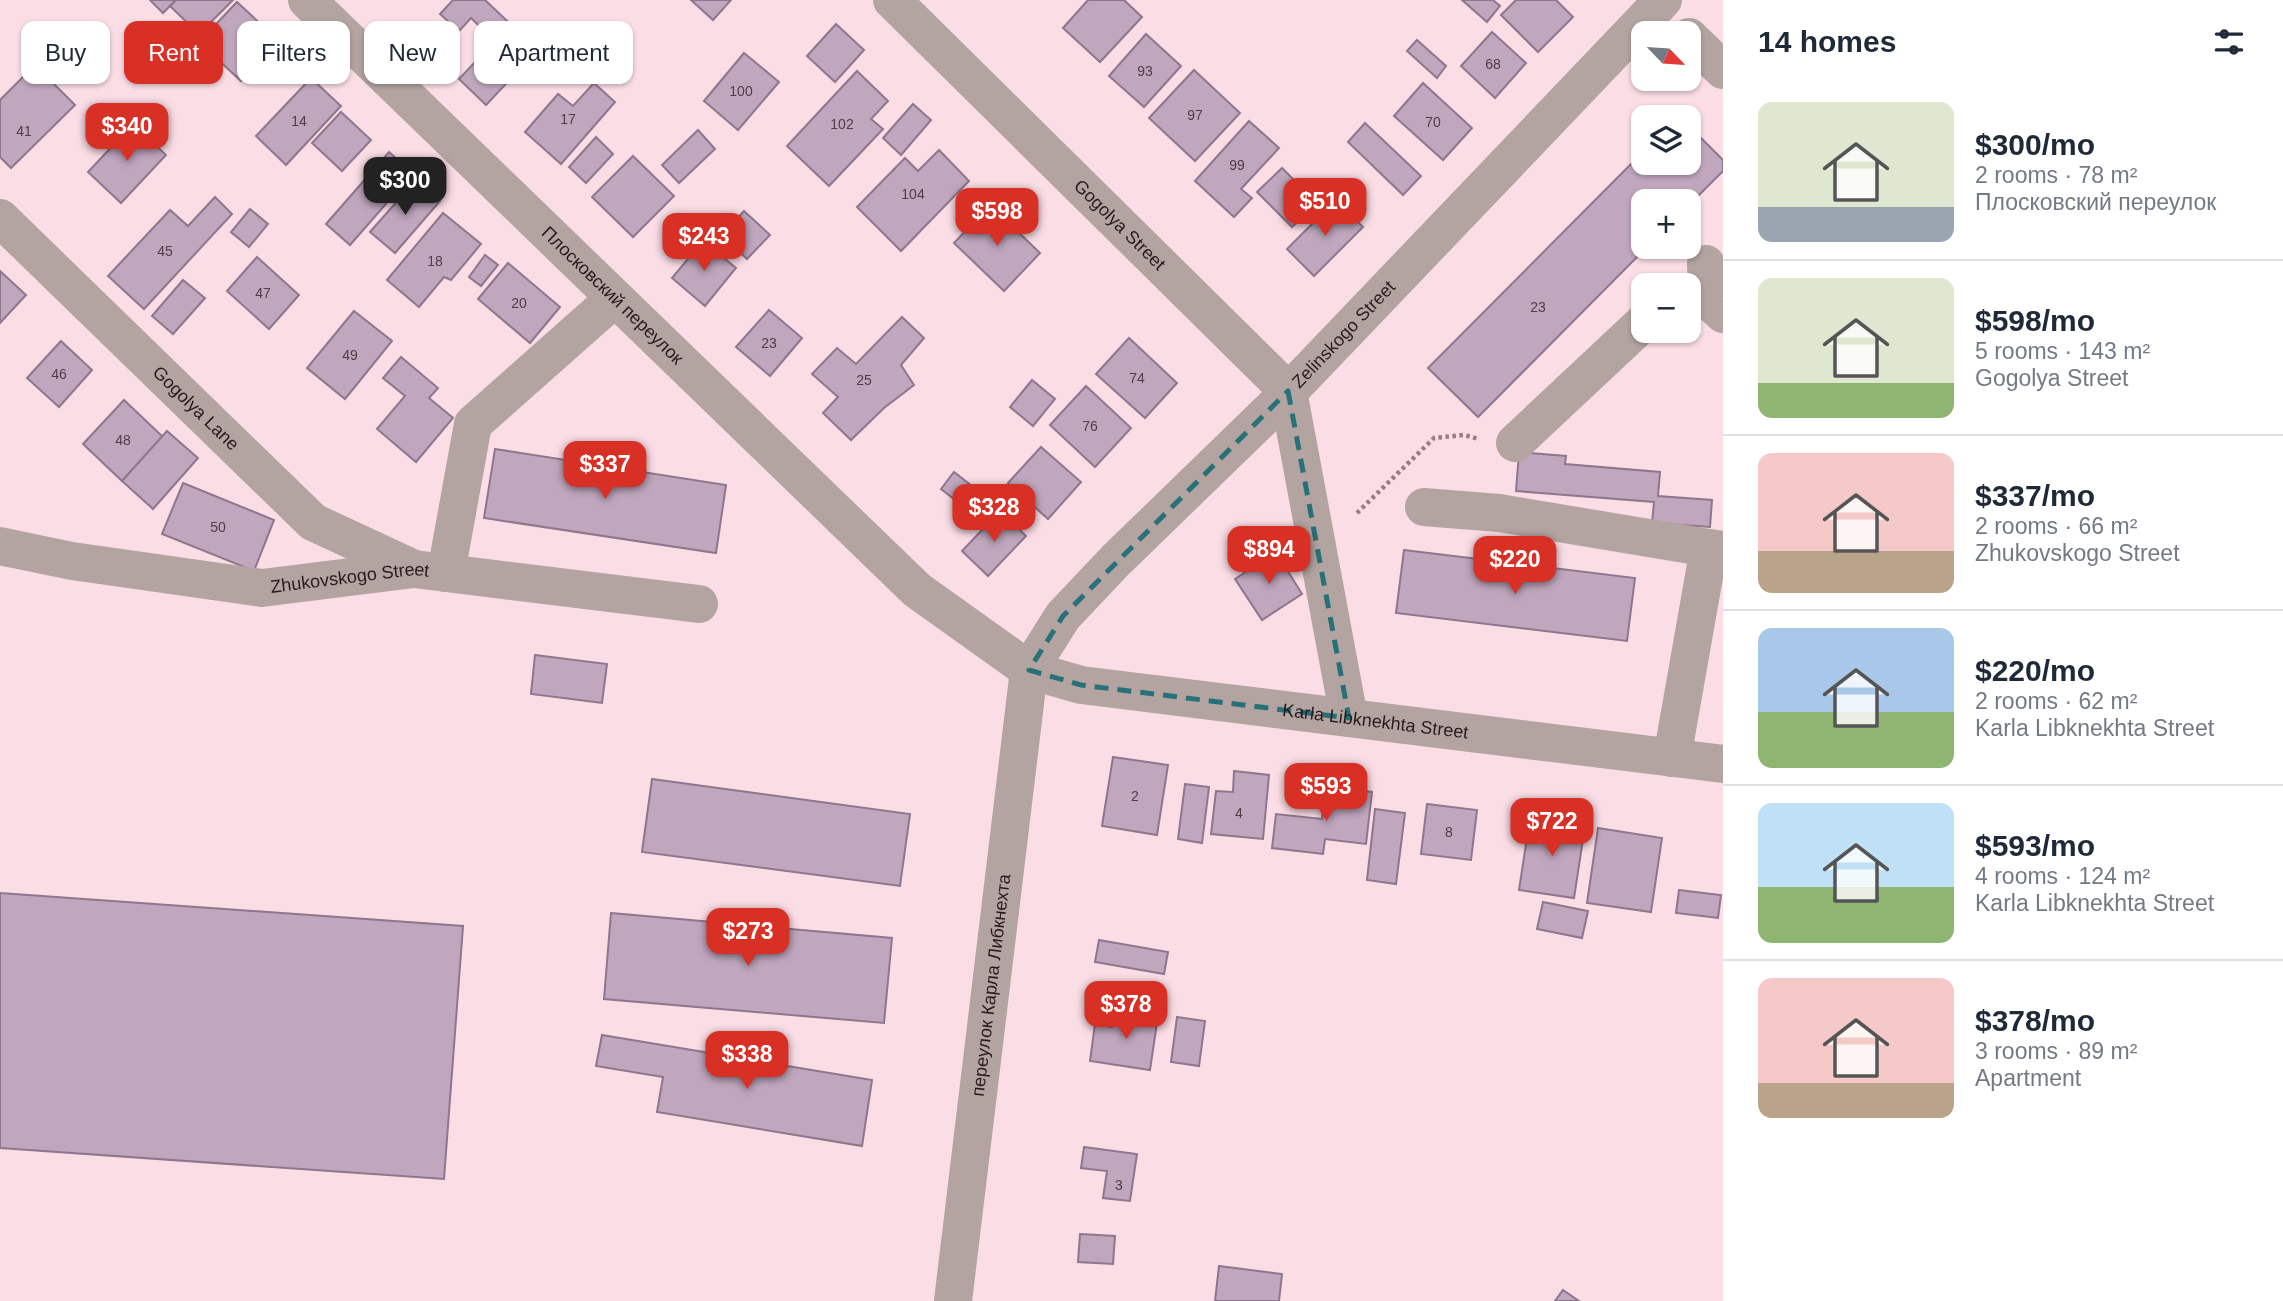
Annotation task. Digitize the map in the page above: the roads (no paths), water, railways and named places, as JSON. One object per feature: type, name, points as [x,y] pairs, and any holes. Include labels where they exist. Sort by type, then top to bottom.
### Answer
[{"type":"street","name":"Плосковский переулок","points":[[307,0],[917,590],[1029,670]]},
{"type":"street","name":"Gogolya Street","points":[[892,0],[1289,391]]},
{"type":"street","points":[[1657,2],[1674,21]]},
{"type":"street","name":"Zelinskogo Street","points":[[1029,670],[1063,616],[1116,560],[1289,391],[1657,2]]},
{"type":"street","points":[[1701,49],[1723,70]]},
{"type":"street","name":"Gogolya Lane","points":[[0,218],[313,522],[430,571]]},
{"type":"street","points":[[1704,266],[1707,299],[1723,314]]},
{"type":"street","points":[[430,571],[473,424],[615,298]]},
{"type":"street","points":[[1515,443],[1631,334]]},
{"type":"street","points":[[1289,391],[1349,718]]},
{"type":"street","points":[[1424,507],[1499,513],[1716,549],[1672,758]]},
{"type":"street","name":"Zhukovskogo Street","points":[[0,546],[72,561],[262,588],[430,571],[699,604]]},
{"type":"street","name":"Karla Libknekhta Street","points":[[1029,670],[1081,685],[1723,764]]},
{"type":"street","name":"переулок Карла Либкнехта","points":[[953,1301],[1029,670]]}]
